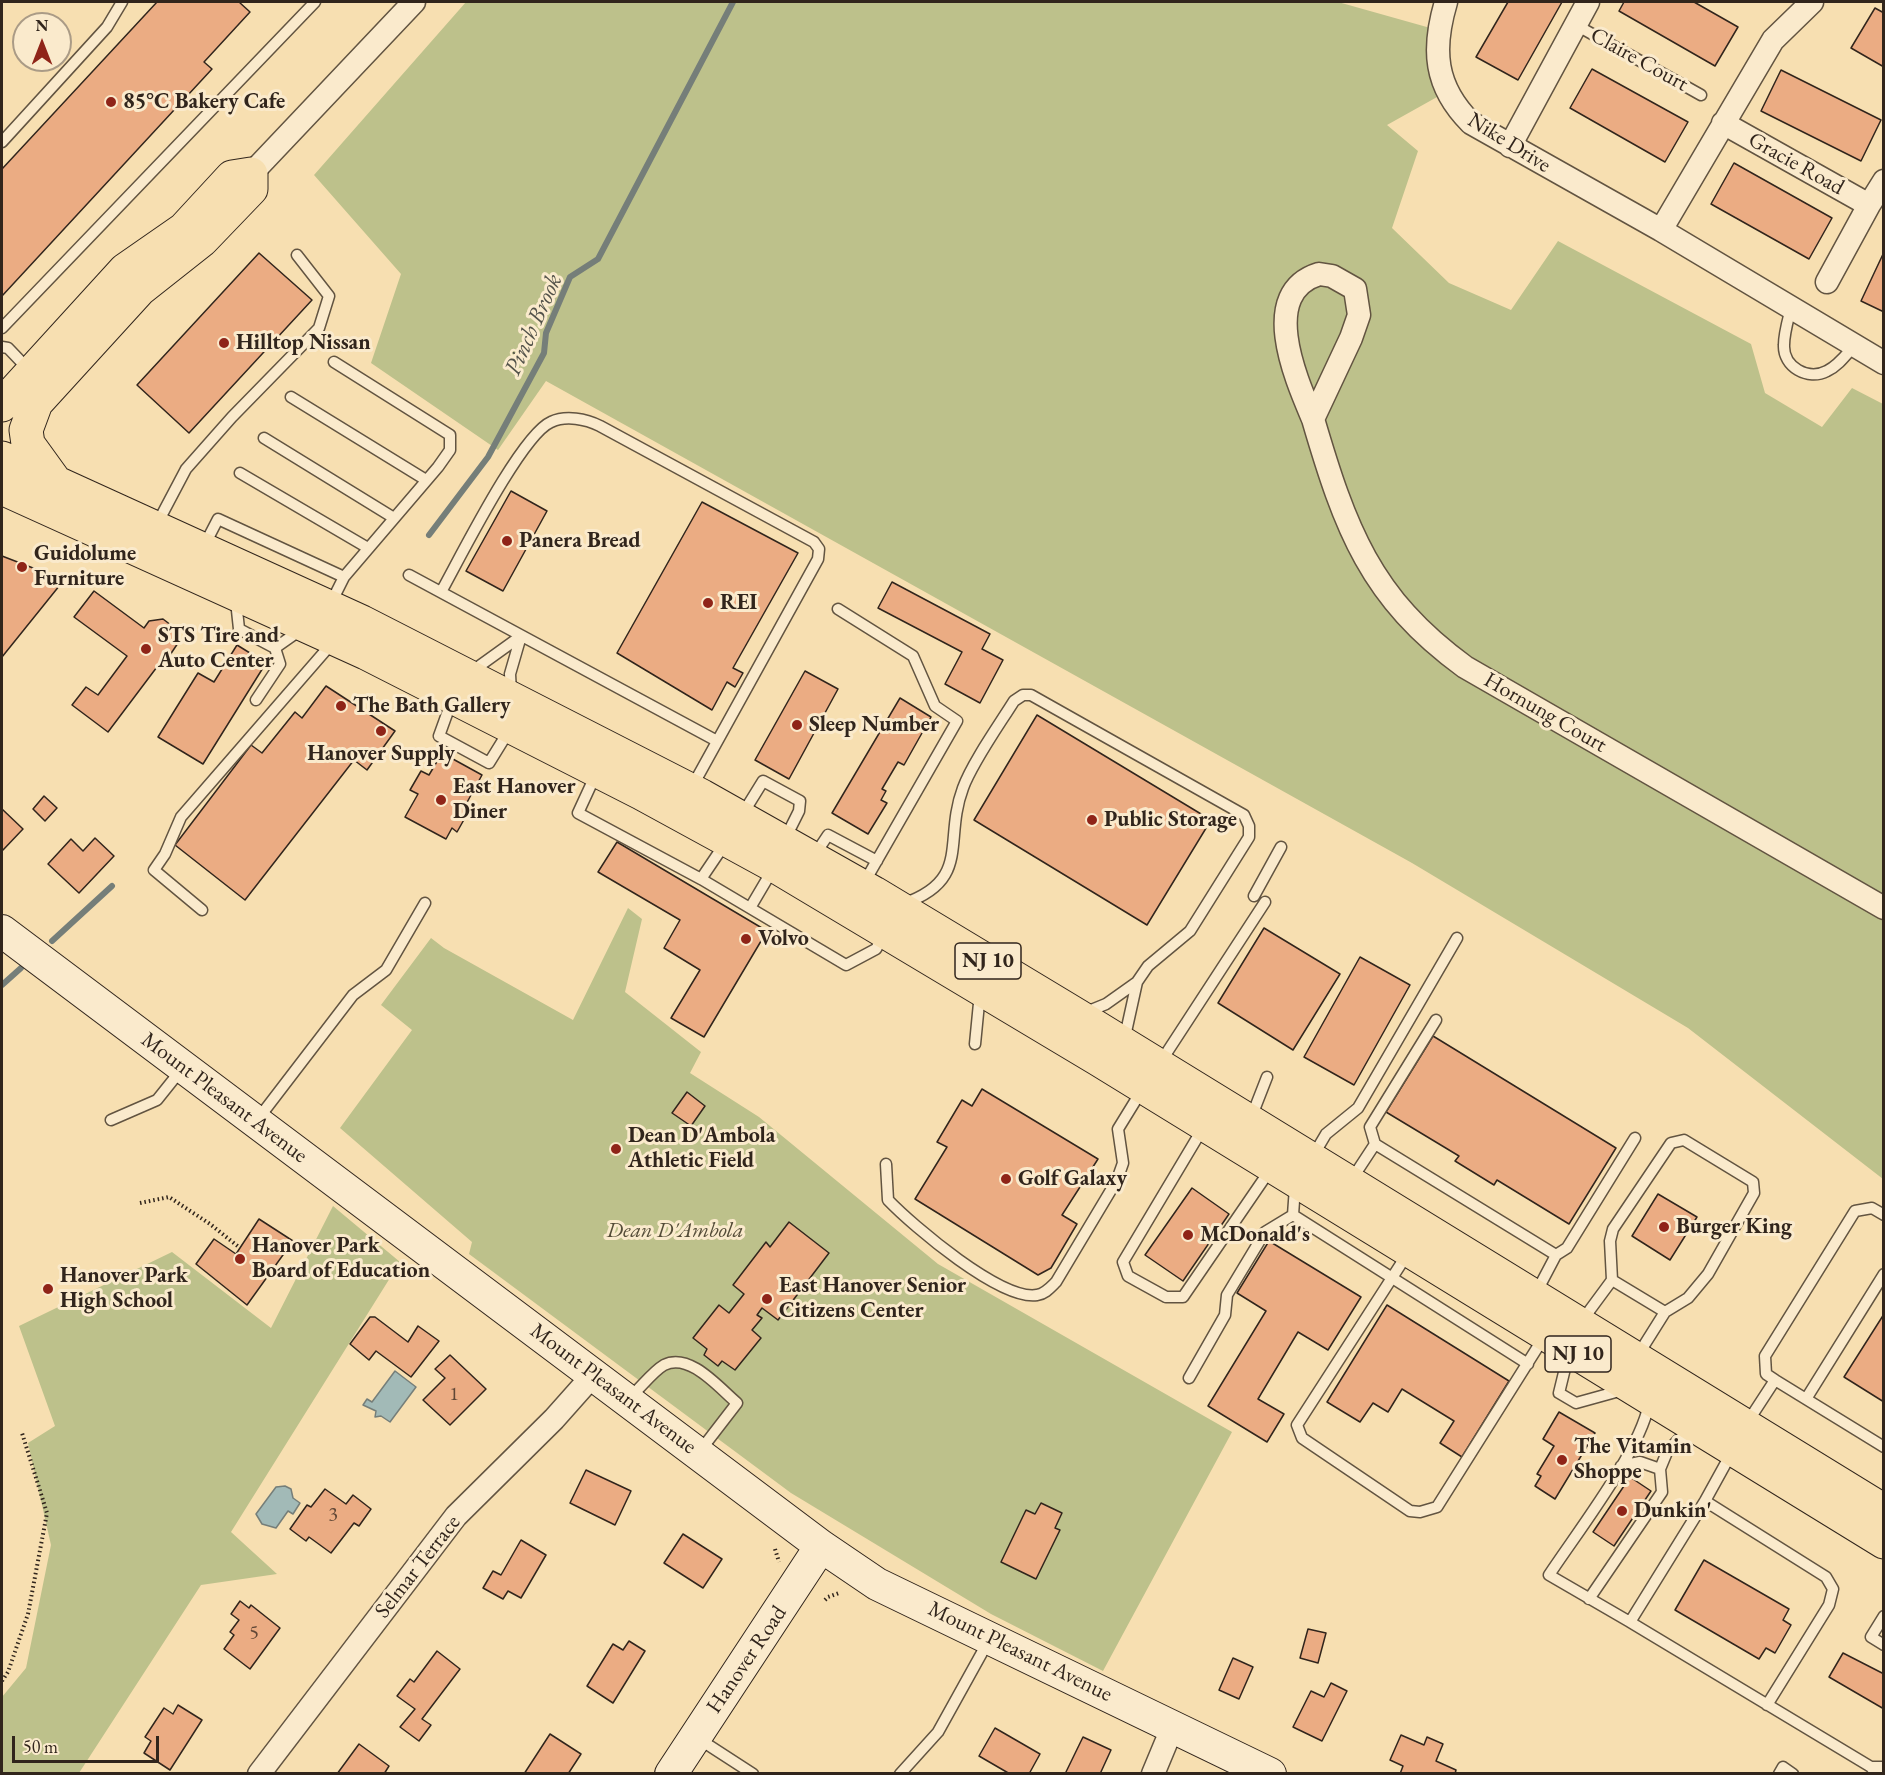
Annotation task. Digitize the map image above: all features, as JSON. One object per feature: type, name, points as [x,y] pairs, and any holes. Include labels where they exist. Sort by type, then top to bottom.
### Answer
[{"type":"main road","points":[[15,387],[125,270],[184,229],[232,177],[251,174],[251,189],[201,240],[140,289],[36,403],[28,417],[26,430],[28,444],[54,480]]},
{"type":"main road","name":"NJ 10","points":[[2,483],[54,480],[202,549],[324,624]]},
{"type":"main road","name":"NJ 10","points":[[2,483],[236,592],[324,624],[460,686],[511,712],[690,790],[734,829]]},
{"type":"main road","name":"NJ 10","points":[[511,712],[598,771],[734,829],[891,919],[1078,1016],[1124,1044],[1151,1076],[1205,1125],[1293,1169],[1409,1250],[1565,1336],[1739,1438],[1884,1511]]},
{"type":"main road","name":"NJ 10","points":[[779,854],[812,858],[869,874],[891,919],[981,987],[1151,1076],[1249,1122],[1293,1169],[1350,1183],[1534,1296],[1565,1336]]},
{"type":"main road","name":"NJ 10","points":[[1640,1381],[1699,1428],[1739,1438],[1884,1542]]},
{"type":"street","points":[[251,174],[414,2]]},
{"type":"street","name":"Nike Drive","points":[[1446,2],[1437,43],[1439,69],[1449,96],[1471,123],[1660,230],[1884,363]]},
{"type":"street","name":"Claire Court","points":[[1510,146],[1588,2]]},
{"type":"street","points":[[1660,230],[1773,40],[1812,2]]},
{"type":"street","name":"Gracie Road","points":[[1723,123],[1869,205]]},
{"type":"street","name":"Gracie Road","points":[[1827,282],[1884,181]]},
{"type":"street","name":"Hornung Court","points":[[1313,418],[1351,338],[1359,315],[1355,289],[1332,276],[1319,274],[1306,278],[1296,287],[1286,312],[1286,336],[1294,373],[1313,418],[1324,458],[1363,556],[1387,595],[1433,644],[1465,667],[1884,908]]},
{"type":"street","name":"Mount Pleasant Avenue","points":[[2,931],[821,1546],[877,1584],[1270,1773]]},
{"type":"street","name":"Selmar Terrace","points":[[259,1773],[456,1516],[554,1419],[594,1374]]},
{"type":"street","name":"Hanover Road","points":[[671,1773],[821,1546]]},
{"type":"street","points":[[1153,1773],[1173,1726]]},
{"type":"lane","points":[[2,142],[111,22],[122,2]]},
{"type":"lane","points":[[2,328],[315,2]]},
{"type":"lane","name":"Claire Court","points":[[1576,25],[1701,95]]},
{"type":"lane","points":[[155,527],[186,469],[232,417],[319,328],[329,296],[297,255]]},
{"type":"lane","points":[[1791,308],[1784,346],[1785,356],[1797,370],[1815,375],[1825,373],[1854,346]]},
{"type":"lane","points":[[2,347],[8,348],[15,387]]},
{"type":"lane","points":[[201,910],[154,870],[165,854],[181,817],[324,624],[344,577],[450,450],[450,435],[334,362]]},
{"type":"lane","points":[[291,397],[426,480]]},
{"type":"lane","points":[[441,592],[524,447],[551,422],[573,418],[587,420],[600,426],[768,515],[814,542],[819,549],[818,559],[690,790]]},
{"type":"lane","points":[[264,438],[394,518]]},
{"type":"lane","points":[[240,473],[368,548]]},
{"type":"lane","points":[[202,549],[218,519],[344,577]]},
{"type":"lane","points":[[409,575],[717,741]]},
{"type":"lane","points":[[236,592],[239,628],[275,648],[280,664],[256,700]]},
{"type":"lane","points":[[838,609],[913,656],[935,706],[957,721],[869,874]]},
{"type":"lane","points":[[275,648],[324,624]]},
{"type":"lane","points":[[460,686],[504,646],[521,636]]},
{"type":"lane","points":[[511,712],[510,674],[521,636]]},
{"type":"lane","points":[[598,771],[578,813],[701,879],[846,965],[876,949],[891,919],[941,884],[949,867],[963,788],[1014,700],[1023,695],[1030,695],[1244,815],[1249,826],[1249,837],[1190,931],[1148,966],[1137,982],[1106,1004],[1078,1016]]},
{"type":"lane","points":[[701,879],[763,782],[800,801],[799,811],[779,854],[750,908]]},
{"type":"lane","points":[[1254,896],[1281,847]]},
{"type":"lane","points":[[886,1164],[888,1200],[904,1217],[949,1253],[991,1280],[1022,1295],[1038,1295],[1048,1291],[1056,1282],[1117,1180],[1123,1163],[1118,1129],[1265,902]]},
{"type":"lane","points":[[256,1122],[353,995],[386,970],[425,903]]},
{"type":"lane","points":[[1205,1125],[1123,1262],[1128,1276],[1166,1297],[1183,1297],[1293,1169],[1326,1134],[1358,1108],[1457,938]]},
{"type":"lane","points":[[1124,1044],[1137,982]]},
{"type":"lane","points":[[975,1044],[981,987]]},
{"type":"lane","points":[[1436,1020],[1370,1127],[1375,1144],[1556,1255]]},
{"type":"lane","points":[[111,1120],[157,1100],[183,1067]]},
{"type":"lane","points":[[1249,1122],[1267,1077]]},
{"type":"lane","points":[[1534,1296],[1556,1255],[1567,1248],[1635,1138]]},
{"type":"lane","points":[[1409,1250],[1392,1280],[1297,1425],[1302,1438],[1410,1511],[1419,1512],[1437,1507],[1528,1364],[1565,1336],[1612,1280],[1610,1240],[1613,1229],[1671,1143],[1684,1140],[1753,1182],[1754,1193],[1708,1274],[1688,1298],[1665,1312],[1640,1381],[1646,1417],[1621,1466],[1549,1575],[1874,1770],[1884,1767]]},
{"type":"lane","points":[[1350,1183],[1375,1144]]},
{"type":"lane","points":[[1293,1169],[1293,1215]]},
{"type":"lane","points":[[1884,1215],[1872,1208],[1855,1211],[1765,1356],[1766,1374],[1884,1447]]},
{"type":"lane","points":[[1293,1215],[1392,1280],[1528,1364]]},
{"type":"lane","points":[[1189,1378],[1225,1315],[1227,1295],[1265,1232],[1293,1215]]},
{"type":"lane","points":[[1806,1399],[1884,1274]]},
{"type":"lane","points":[[1612,1280],[1665,1312]]},
{"type":"lane","points":[[1565,1336],[1559,1393],[1567,1398],[1576,1403],[1640,1381]]},
{"type":"lane","points":[[627,1400],[664,1365],[680,1363],[693,1367],[737,1403],[698,1454]]},
{"type":"lane","points":[[1630,1622],[1705,1501],[1774,1380]]},
{"type":"lane","points":[[1589,1599],[1662,1492],[1660,1469],[1667,1452],[1678,1440],[1699,1428]]},
{"type":"lane","points":[[1621,1466],[1640,1462],[1660,1469]]},
{"type":"lane","points":[[1705,1501],[1826,1577],[1833,1589],[1829,1605],[1767,1706]]},
{"type":"lane","points":[[1884,1616],[1871,1637],[1884,1645]]},
{"type":"lane","points":[[900,1773],[938,1732],[990,1638]]},
{"type":"lane","points":[[696,1737],[753,1773]]},
{"type":"lane","points":[[1779,1773],[1783,1767],[1793,1773]]},
{"type":"path","points":[[140,1203],[169,1197],[210,1224],[240,1248]]},
{"type":"path","points":[[2,1681],[8,1672],[28,1614],[47,1513],[22,1433]]},
{"type":"path","points":[[775,1549],[779,1559],[779,1571]]},
{"type":"path","points":[[825,1600],[839,1593]]},
{"type":"green space","points":[[466,2],[1338,2],[1441,31],[1446,92],[1387,125],[1418,151],[1392,228],[1449,283],[1511,310],[1558,241],[1751,344],[1765,393],[1822,427],[1852,388],[1883,404],[1883,1179],[1688,1028],[1412,863],[546,381],[498,450],[371,363],[401,274],[314,175]]},
{"type":"green space","name":"Dean D'Ambola","points":[[628,908],[642,919],[625,992],[701,1052],[690,1073],[759,1117],[938,1264],[1232,1432],[1103,1671],[991,1614],[791,1493],[469,1254],[472,1242],[340,1128],[412,1030],[381,1005],[431,938],[444,948],[573,1020]]},
{"type":"green space","points":[[333,1206],[400,1262],[231,1532],[277,1574],[201,1585],[79,1773],[2,1773],[2,1697],[26,1668],[51,1545],[28,1443],[55,1426],[19,1326],[172,1252],[271,1328]]},
{"type":"water","points":[[395,1371],[416,1387],[390,1422],[381,1416],[375,1417],[376,1411],[363,1405],[367,1399],[372,1402]]},
{"type":"water","points":[[285,1486],[291,1489],[293,1498],[300,1503],[293,1514],[288,1511],[276,1528],[262,1524],[256,1514],[276,1487]]},
{"type":"building","points":[[157,2],[239,2],[250,12],[204,62],[212,69],[2,296],[2,169]]},
{"type":"building","points":[[1508,2],[1562,2],[1518,80],[1476,57]]},
{"type":"building","points":[[1624,2],[1694,2],[1738,27],[1715,66],[1619,11]]},
{"type":"building","points":[[1875,8],[1884,13],[1884,67],[1851,48]]},
{"type":"building","points":[[1592,69],[1688,122],[1665,162],[1570,108]]},
{"type":"building","points":[[1781,70],[1881,120],[1861,161],[1761,111]]},
{"type":"building","points":[[1734,163],[1832,218],[1809,259],[1711,204]]},
{"type":"building","points":[[1884,252],[1884,312],[1861,301]]},
{"type":"building","name":"Hilltop Nissan","points":[[259,253],[312,300],[189,433],[137,385]]},
{"type":"building","name":"Panera Bread","points":[[511,491],[547,511],[503,591],[466,571]]},
{"type":"building","name":"REI","points":[[702,502],[798,553],[733,668],[743,673],[735,687],[727,682],[712,710],[617,653]]},
{"type":"building","points":[[2,556],[64,580],[2,657]]},
{"type":"building","points":[[892,582],[990,634],[982,649],[1003,660],[980,703],[945,684],[962,652],[878,608]]},
{"type":"building","points":[[94,591],[144,628],[149,621],[163,619],[176,629],[178,643],[170,655],[166,655],[108,732],[72,705],[86,687],[98,695],[127,656],[74,617]]},
{"type":"building","points":[[237,645],[266,663],[203,764],[158,737],[198,673],[214,682]]},
{"type":"building","name":"Sleep Number","points":[[805,671],[838,689],[789,779],[755,760]]},
{"type":"building","points":[[326,686],[395,731],[367,770],[354,760],[245,900],[175,845],[251,745],[262,753],[295,712],[302,718]]},
{"type":"building","points":[[900,698],[931,717],[904,765],[898,762],[882,789],[886,791],[881,800],[887,803],[868,834],[832,813]]},
{"type":"building","name":"Public Storage","points":[[1037,715],[1211,820],[1147,925],[974,820]]},
{"type":"building","name":"East Hanover Diner","points":[[442,753],[482,775],[465,806],[470,809],[457,832],[452,828],[446,839],[405,817],[418,794],[410,790],[421,771],[429,775]]},
{"type":"building","points":[[44,796],[57,808],[45,821],[33,809]]},
{"type":"building","points":[[2,809],[23,829],[3,850],[2,848]]},
{"type":"building","points":[[95,838],[114,856],[79,893],[48,864],[71,839],[83,851]]},
{"type":"building","points":[[617,842],[767,931],[704,1037],[671,1018],[700,970],[664,948],[680,920],[598,872]]},
{"type":"building","points":[[1264,928],[1340,974],[1293,1050],[1218,1003]]},
{"type":"building","points":[[1360,957],[1410,985],[1354,1085],[1304,1057]]},
{"type":"building","points":[[1433,1036],[1616,1148],[1569,1224],[1497,1180],[1494,1185],[1455,1161],[1459,1156],[1386,1112]]},
{"type":"building","name":"Golf Galaxy","points":[[982,1089],[1098,1159],[1062,1215],[1077,1224],[1051,1268],[1038,1275],[915,1199],[947,1147],[937,1142],[962,1100],[972,1106]]},
{"type":"building","points":[[687,1092],[705,1106],[691,1126],[672,1113]]},
{"type":"building","name":"McDonald's","points":[[1192,1188],[1229,1214],[1183,1281],[1145,1255]]},
{"type":"building","name":"Burger King","points":[[1658,1194],[1697,1217],[1670,1260],[1632,1236]]},
{"type":"building","name":"Hanover Park Board of Education","points":[[259,1219],[293,1241],[247,1305],[196,1264],[214,1239],[236,1254]]},
{"type":"building","name":"East Hanover Senior Citizens Center","points":[[789,1222],[829,1253],[778,1320],[762,1308],[757,1315],[762,1318],[752,1330],[761,1338],[735,1370],[722,1361],[718,1366],[704,1355],[707,1349],[693,1338],[719,1305],[729,1313],[744,1294],[733,1285],[766,1242],[770,1247]]},
{"type":"building","points":[[1269,1241],[1361,1297],[1328,1350],[1298,1332],[1258,1399],[1284,1414],[1267,1442],[1208,1406],[1266,1311],[1237,1293]]},
{"type":"building","points":[[1387,1305],[1509,1381],[1462,1457],[1440,1443],[1454,1421],[1402,1389],[1388,1412],[1373,1403],[1360,1422],[1327,1402]]},
{"type":"building","points":[[1884,1314],[1884,1402],[1844,1377]]},
{"type":"building","points":[[370,1317],[375,1317],[408,1342],[418,1326],[439,1341],[411,1377],[376,1351],[369,1360],[350,1344]]},
{"type":"building","points":[[450,1355],[486,1389],[450,1425],[423,1400],[445,1378],[435,1369]]},
{"type":"building","name":"The Vitamin Shoppe","points":[[1559,1412],[1595,1433],[1555,1499],[1535,1486],[1541,1476],[1537,1474],[1554,1446],[1543,1439]]},
{"type":"building","points":[[586,1470],[631,1491],[615,1525],[570,1503]]},
{"type":"building","name":"Dunkin'","points":[[1630,1477],[1651,1491],[1614,1546],[1593,1532]]},
{"type":"building","points":[[325,1489],[346,1504],[353,1495],[371,1509],[359,1526],[354,1523],[331,1553],[309,1537],[306,1541],[290,1529],[307,1505],[311,1507]]},
{"type":"building","points":[[1041,1503],[1062,1513],[1055,1528],[1060,1530],[1036,1579],[1001,1562],[1026,1510],[1035,1514]]},
{"type":"building","points":[[683,1534],[722,1559],[703,1588],[664,1563]]},
{"type":"building","points":[[521,1540],[546,1555],[521,1598],[508,1591],[503,1599],[483,1588],[493,1571],[501,1575]]},
{"type":"building","points":[[1704,1560],[1789,1609],[1783,1620],[1791,1625],[1775,1653],[1766,1648],[1759,1659],[1675,1610]]},
{"type":"building","points":[[240,1601],[249,1608],[251,1605],[280,1628],[250,1669],[224,1649],[234,1635],[230,1632],[239,1620],[231,1614]]},
{"type":"building","points":[[1308,1629],[1326,1633],[1318,1663],[1300,1658]]},
{"type":"building","points":[[629,1641],[645,1651],[613,1703],[587,1686],[613,1644],[623,1650]]},
{"type":"building","points":[[437,1651],[460,1669],[422,1719],[431,1725],[419,1741],[400,1727],[415,1709],[397,1696],[410,1679],[414,1682]]},
{"type":"building","points":[[1843,1653],[1884,1674],[1884,1709],[1829,1677]]},
{"type":"building","points":[[1233,1658],[1253,1667],[1239,1699],[1219,1690]]},
{"type":"building","points":[[1331,1683],[1347,1691],[1322,1741],[1293,1727],[1311,1691],[1324,1697]]},
{"type":"building","points":[[178,1705],[202,1720],[170,1770],[144,1753],[151,1741],[145,1737],[164,1708],[173,1714]]},
{"type":"building","points":[[995,1728],[1040,1754],[1029,1774],[1010,1774],[979,1756]]},
{"type":"building","points":[[550,1734],[581,1754],[568,1774],[524,1774]]},
{"type":"building","points":[[1401,1735],[1424,1745],[1427,1737],[1443,1744],[1436,1761],[1456,1770],[1455,1774],[1400,1774],[1403,1766],[1390,1760]]},
{"type":"building","points":[[1083,1737],[1111,1750],[1100,1774],[1065,1774]]},
{"type":"building","points":[[359,1744],[389,1766],[384,1774],[337,1774]]},
{"type":"waterway","name":"Pinch Brook","points":[[429,535],[488,457],[544,353],[546,333],[570,277],[598,259],[733,2]]},
{"type":"waterway","name":"Pinch Brook","points":[[52,941],[112,886]]},
{"type":"waterway","name":"Pinch Brook","points":[[2,985],[21,968]]},
{"type":"place","name":"85°C Bakery Cafe","points":[[111,102]]},
{"type":"place","name":"Hilltop Nissan","points":[[224,343]]},
{"type":"place","name":"Panera Bread","points":[[507,541]]},
{"type":"place","name":"Guidolume Furniture","points":[[22,567]]},
{"type":"place","name":"REI","points":[[708,603]]},
{"type":"place","name":"STS Tire and Auto Center","points":[[146,649]]},
{"type":"place","name":"The Bath Gallery","points":[[341,706]]},
{"type":"place","name":"Sleep Number","points":[[797,725]]},
{"type":"place","name":"Hanover Supply","points":[[381,731]]},
{"type":"place","name":"East Hanover Diner","points":[[441,800]]},
{"type":"place","name":"Public Storage","points":[[1092,820]]},
{"type":"place","name":"Volvo","points":[[746,939]]},
{"type":"place","name":"Dean D'Ambola Athletic Field","points":[[616,1149]]},
{"type":"place","name":"Golf Galaxy","points":[[1006,1179]]},
{"type":"place","name":"Burger King","points":[[1664,1227]]},
{"type":"place","name":"McDonald's","points":[[1188,1235]]},
{"type":"place","name":"Hanover Park Board of Education","points":[[240,1259]]},
{"type":"place","name":"Hanover Park High School","points":[[48,1289]]},
{"type":"place","name":"East Hanover Senior Citizens Center","points":[[767,1299]]},
{"type":"place","name":"The Vitamin Shoppe","points":[[1562,1460]]},
{"type":"place","name":"Dunkin'","points":[[1622,1511]]}]
